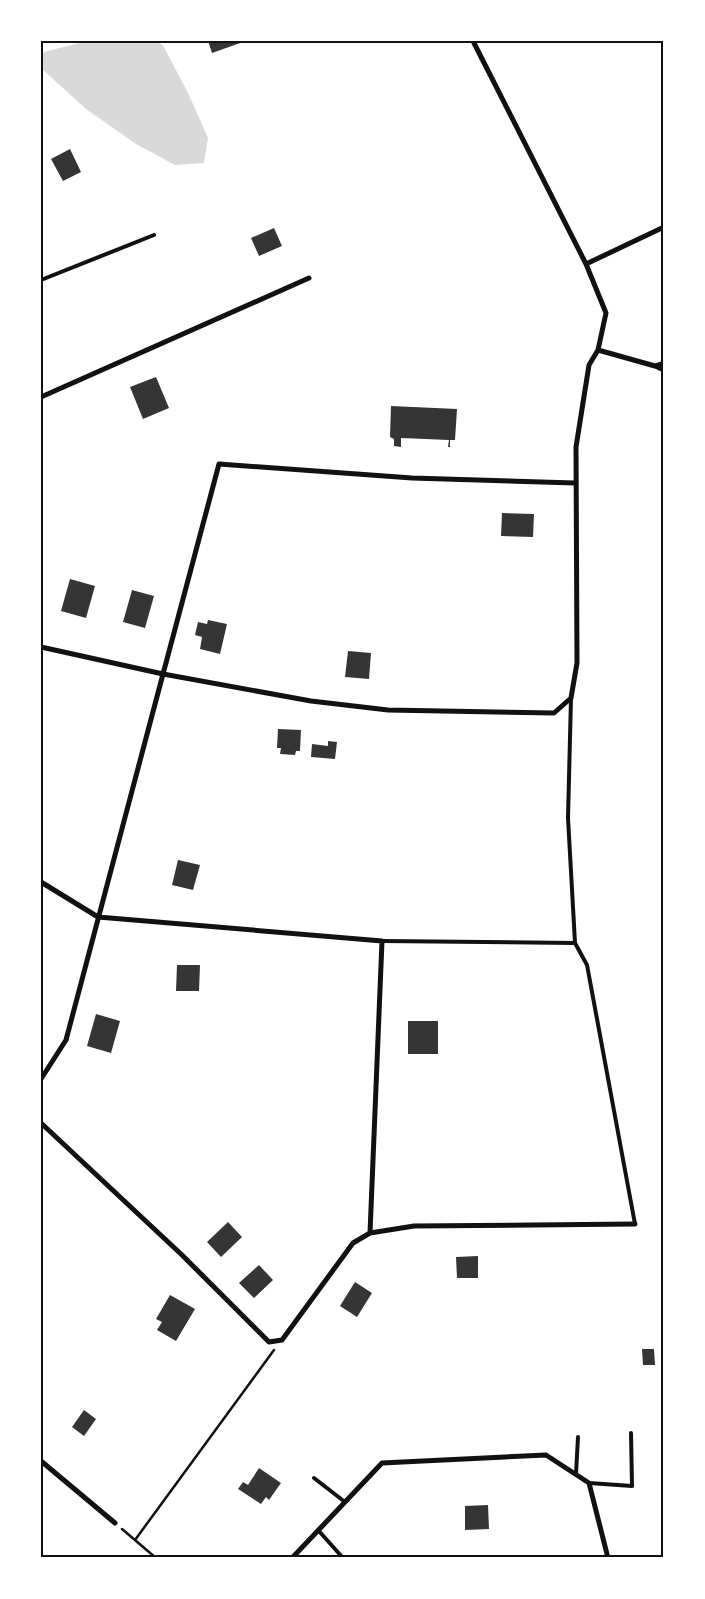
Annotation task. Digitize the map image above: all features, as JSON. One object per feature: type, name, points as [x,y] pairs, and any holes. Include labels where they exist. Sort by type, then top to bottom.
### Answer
[{"type":"street","points":[[41,647],[163,674],[311,701],[388,710],[554,713],[571,698],[577,663],[576,447],[589,365],[598,350],[606,313],[586,264],[473,41]]},
{"type":"street","points":[[586,264],[664,227]]},
{"type":"street","points":[[41,397],[309,278]]},
{"type":"street","points":[[598,350],[664,370]]},
{"type":"street","points":[[655,366],[664,363]]},
{"type":"street","points":[[41,1079],[66,1040],[219,464],[412,478],[575,482]]},
{"type":"street","points":[[41,882],[98,917],[382,940],[370,1233]]},
{"type":"street","points":[[41,1123],[182,1255],[269,1342],[282,1340],[353,1243],[370,1233],[414,1226],[635,1224]]},
{"type":"street","points":[[292,1558],[382,1463],[546,1455],[589,1483],[608,1558]]},
{"type":"street","points":[[41,1461],[115,1523]]},
{"type":"lane","points":[[41,280],[154,235]]},
{"type":"lane","points":[[571,698],[568,818],[574,943],[587,965],[635,1224]]},
{"type":"lane","points":[[382,940],[574,943]]},
{"type":"lane","points":[[589,1483],[632,1486],[631,1433]]},
{"type":"lane","points":[[576,1474],[578,1437]]},
{"type":"lane","points":[[314,1478],[344,1502]]},
{"type":"lane","points":[[318,1530],[344,1558]]},
{"type":"path","points":[[135,1540],[282,1340]]},
{"type":"path","points":[[115,1523],[156,1558]]},
{"type":"shaded area","points":[[87,41],[158,41],[164,47],[189,95],[208,138],[204,163],[175,165],[136,144],[86,109],[42,69],[41,57],[44,52]]},
{"type":"building","points":[[208,41],[243,41],[243,42],[212,53]]},
{"type":"building","points":[[70,149],[81,172],[63,181],[51,159]]},
{"type":"building","points":[[274,228],[282,246],[259,256],[251,238]]},
{"type":"building","points":[[156,377],[169,408],[143,419],[130,387]]},
{"type":"building","points":[[391,406],[457,409],[455,440],[450,440],[450,447],[448,447],[449,440],[401,438],[401,447],[394,446],[394,439],[390,437]]},
{"type":"building","points":[[502,513],[534,514],[533,537],[501,536]]},
{"type":"building","points":[[70,579],[95,586],[86,618],[61,611]]},
{"type":"building","points":[[132,590],[154,596],[145,628],[123,622]]},
{"type":"building","points":[[208,620],[227,624],[220,654],[200,649],[202,637],[195,635],[198,622],[207,624]]},
{"type":"building","points":[[348,651],[371,653],[369,679],[345,677]]},
{"type":"building","points":[[278,729],[301,730],[300,751],[296,751],[295,755],[280,754],[281,748],[277,748]]},
{"type":"building","points":[[328,741],[337,742],[335,759],[311,757],[312,744],[328,746]]},
{"type":"building","points":[[178,860],[200,865],[193,890],[172,885]]},
{"type":"building","points":[[177,965],[200,965],[199,991],[176,991]]},
{"type":"building","points":[[96,1014],[120,1021],[111,1053],[87,1046]]},
{"type":"building","points":[[408,1021],[438,1021],[438,1054],[408,1054]]},
{"type":"building","points":[[228,1222],[242,1237],[221,1257],[207,1242]]},
{"type":"building","points":[[478,1256],[478,1278],[457,1278],[456,1257]]},
{"type":"building","points":[[259,1265],[273,1280],[254,1298],[239,1283]]},
{"type":"building","points":[[355,1282],[372,1293],[357,1317],[340,1306]]},
{"type":"building","points":[[170,1295],[195,1309],[176,1341],[157,1330],[162,1322],[156,1319]]},
{"type":"building","points":[[642,1349],[654,1349],[655,1365],[643,1365]]},
{"type":"building","points":[[84,1410],[96,1419],[84,1436],[72,1427]]},
{"type":"building","points":[[259,1468],[281,1483],[269,1500],[266,1497],[261,1504],[238,1489],[243,1482],[248,1485]]},
{"type":"building","points":[[488,1505],[489,1529],[465,1530],[465,1506]]}]
